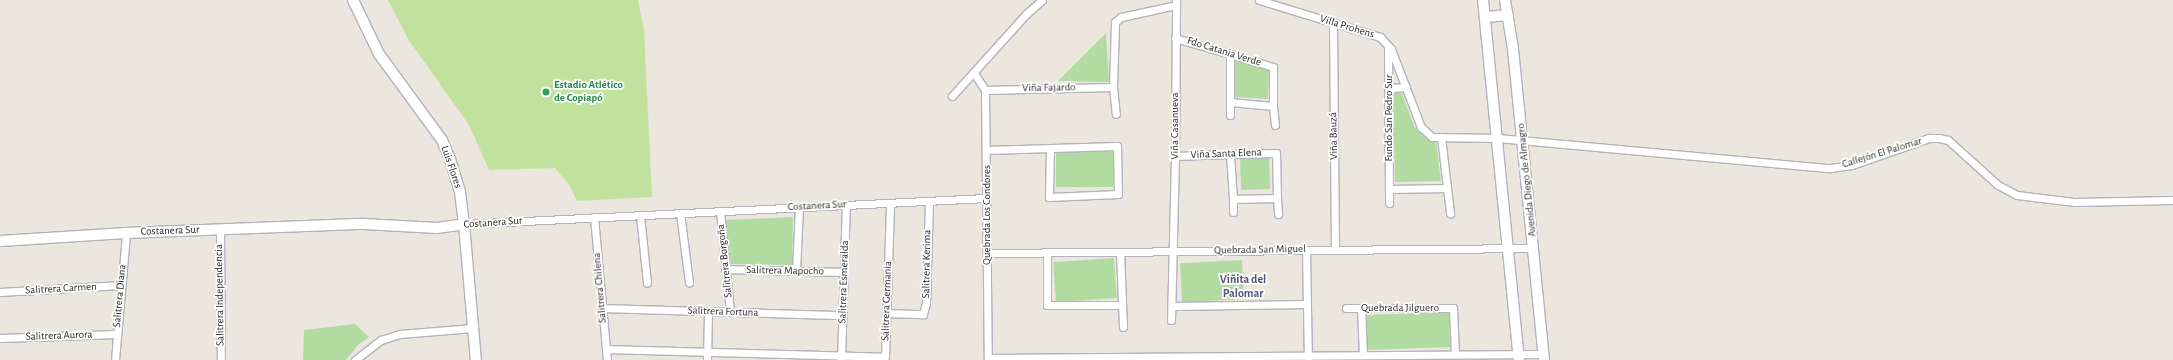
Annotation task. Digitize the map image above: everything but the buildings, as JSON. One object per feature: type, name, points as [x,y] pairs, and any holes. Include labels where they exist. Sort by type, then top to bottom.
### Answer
[{"type":"street","name":"Luis Flores","points":[[353,0],[379,54],[442,140],[460,192],[476,360]]},
{"type":"street","points":[[952,96],[1026,14],[1042,0]]},
{"type":"street","name":"Villa Prohens","points":[[1259,0],[1380,37],[1388,46]]},
{"type":"street","points":[[1483,0],[1486,17],[1519,357]]},
{"type":"street","name":"Avenida Diego de Almagro","points":[[1505,0],[1523,141],[1544,357]]},
{"type":"street","points":[[1116,114],[1113,87],[1115,22],[1121,17],[1176,2]]},
{"type":"street","name":"Viña Casanueva","points":[[1171,320],[1173,306],[1174,251],[1176,2]]},
{"type":"street","points":[[1486,17],[1508,15]]},
{"type":"street","name":"Viña Bauzá","points":[[1333,22],[1335,250]]},
{"type":"street","name":"Fdo Catania Verde","points":[[1175,38],[1272,67],[1273,106]]},
{"type":"street","points":[[1388,46],[1406,87],[1421,127],[1432,137],[1498,138],[1523,141]]},
{"type":"street","name":"Fundo San Pedro Sur","points":[[1388,46],[1389,203]]},
{"type":"street","points":[[1230,54],[1230,115]]},
{"type":"street","points":[[974,73],[985,90]]},
{"type":"street","name":"Viña Fajardo","points":[[985,90],[1113,87]]},
{"type":"street","points":[[1389,92],[1393,88],[1406,87]]},
{"type":"street","name":"Quebrada Los Condores","points":[[985,90],[988,359]]},
{"type":"street","points":[[1230,102],[1273,106],[1274,125]]},
{"type":"street","points":[[1441,137],[1450,213]]},
{"type":"street","name":"Callejón El Palomar","points":[[1523,141],[1830,168],[1852,165],[1929,138],[1939,138],[1948,140],[1998,185],[2017,195],[2075,202],[2173,200]]},
{"type":"street","points":[[986,150],[1050,148],[1117,146],[1118,194],[1049,197],[1050,148]]},
{"type":"street","name":"Viña Santa Elena","points":[[1175,156],[1276,153],[1277,198]]},
{"type":"street","points":[[1230,154],[1233,212]]},
{"type":"street","points":[[1389,189],[1447,188]]},
{"type":"street","name":"Costanera Sur","points":[[0,241],[126,233],[364,224],[437,228],[464,224],[640,214],[987,198]]},
{"type":"street","points":[[1233,199],[1277,198],[1278,214]]},
{"type":"street","name":"Salitrera Kerima","points":[[886,313],[924,314],[926,303],[928,201]]},
{"type":"street","name":"Salitrera Germania","points":[[842,357],[885,357],[890,203]]},
{"type":"street","name":"Salitrera Esmeralda","points":[[842,357],[846,205]]},
{"type":"street","points":[[796,271],[800,207]]},
{"type":"street","name":"Salitrera Borgoña","points":[[720,211],[730,312]]},
{"type":"street","points":[[680,213],[689,282]]},
{"type":"street","points":[[640,214],[647,283]]},
{"type":"street","name":"Salitrera Chilena","points":[[594,217],[607,360]]},
{"type":"street","name":"Salitrera Independencia","points":[[220,229],[221,360]]},
{"type":"street","name":"Salitrera Diana","points":[[115,360],[126,233]]},
{"type":"street","name":"Quebrada San Miguel","points":[[987,254],[1533,248]]},
{"type":"street","points":[[1306,250],[1308,358]]},
{"type":"street","points":[[1120,252],[1123,327]]},
{"type":"street","points":[[1047,253],[1047,305],[1122,305]]},
{"type":"street","name":"Salitrera Mapocho","points":[[725,269],[844,272]]},
{"type":"street","name":"Salitrera Carmen","points":[[0,292],[121,285]]},
{"type":"street","points":[[1173,306],[1307,304]]},
{"type":"street","name":"Salitrera Fortuna","points":[[602,308],[843,316]]},
{"type":"street","name":"Quebrada Jilguero","points":[[1346,308],[1453,308],[1455,354]]},
{"type":"street","points":[[1361,308],[1364,355]]},
{"type":"street","points":[[706,360],[708,311]]},
{"type":"street","points":[[356,360],[381,340],[400,334],[474,328]]},
{"type":"street","name":"Salitrera Aurora","points":[[0,338],[117,334]]},
{"type":"street","points":[[606,349],[707,351],[842,357]]},
{"type":"street","points":[[988,359],[1308,358],[1364,355],[1446,357],[1455,354],[1544,357]]},
{"type":"green space","name":"Estadio Atlético de Copiapó","points":[[388,0],[638,0],[644,30],[652,197],[577,201],[569,185],[555,168],[489,170],[469,125],[408,39]]},
{"type":"green space","points":[[1106,33],[1109,82],[1058,81]]},
{"type":"green space","points":[[1235,60],[1269,70],[1268,99],[1235,97]]},
{"type":"green space","points":[[1397,92],[1402,94],[1415,128],[1423,136],[1436,142],[1441,181],[1395,182],[1393,96]]},
{"type":"green space","points":[[1056,152],[1113,152],[1113,187],[1056,187]]},
{"type":"green space","points":[[1269,157],[1270,189],[1241,190],[1240,158]]},
{"type":"green space","points":[[793,217],[792,265],[731,264],[726,220]]},
{"type":"green space","points":[[1114,258],[1117,298],[1056,302],[1053,262]]},
{"type":"green space","points":[[1242,260],[1244,299],[1182,302],[1180,263]]},
{"type":"green space","points":[[1449,312],[1450,347],[1367,350],[1366,315]]},
{"type":"green space","points":[[355,324],[369,337],[358,345],[346,360],[303,360],[304,330]]},
{"type":"place","name":"Estadio Atlético de Copiapó","points":[[546,92]]},
{"type":"district","name":"Viñita del Palomar","points":[[1243,287]]}]
